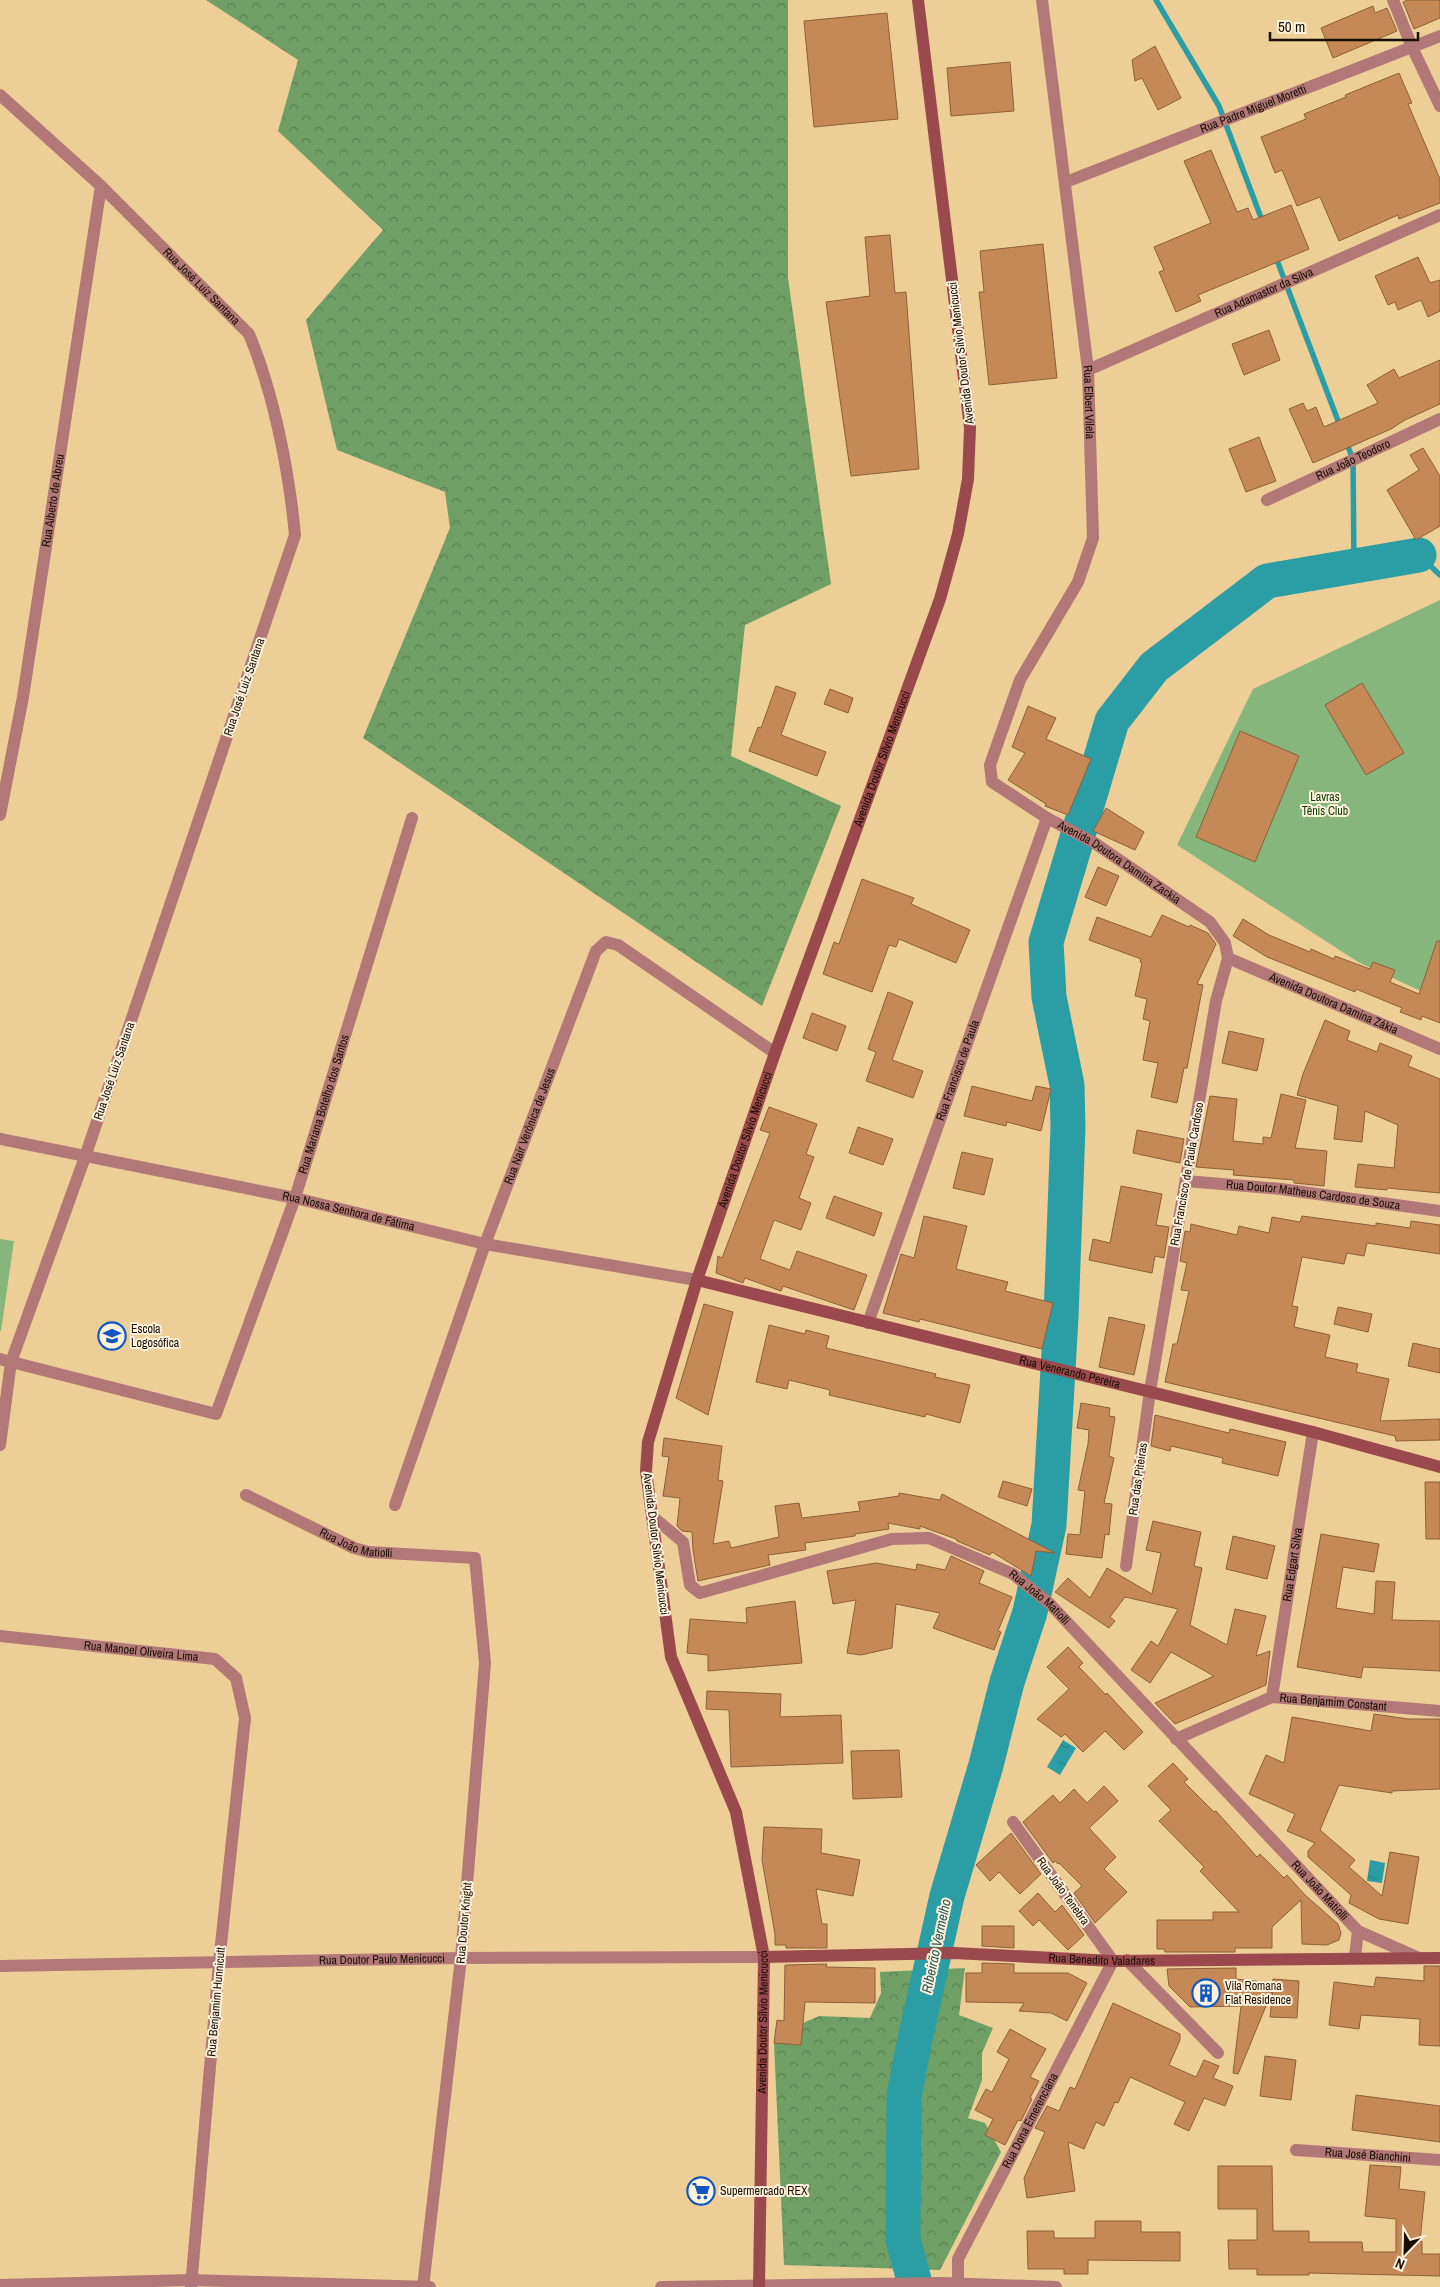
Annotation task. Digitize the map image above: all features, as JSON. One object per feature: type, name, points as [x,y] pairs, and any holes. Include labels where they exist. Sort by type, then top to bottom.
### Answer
[{"type":"main road","name":"Avenida Doutor Sílvio Menicucci","points":[[759,2286],[764,1957],[736,1812],[671,1657],[646,1471],[648,1442],[697,1280],[775,1053],[940,599],[958,534],[968,480],[970,428],[918,0]]},
{"type":"main road","name":"Rua Venerando Pereira","points":[[697,1280],[1313,1432],[1440,1467]]},
{"type":"main road","name":"Rua Benedito Valadares","points":[[764,1957],[954,1952],[1113,1960],[1440,1958]]},
{"type":"street","name":"Rua Elbert Vilela","points":[[992,782],[990,765],[1020,680],[1078,582],[1093,538],[1088,370],[1042,0]]},
{"type":"street","points":[[1393,0],[1412,47],[1440,106]]},
{"type":"street","name":"Rua Padre Miguel Moretti","points":[[1066,182],[1440,36]]},
{"type":"street","name":"Rua José Luiz Santana","points":[[0,95],[101,186],[249,334],[259,359],[280,441],[292,495],[295,535],[85,1157],[6,1360],[0,1446]]},
{"type":"street","name":"Rua Alberto de Abreu","points":[[0,815],[23,697],[101,186]]},
{"type":"street","name":"Rua Adamastor da Silva","points":[[1088,370],[1440,215]]},
{"type":"street","name":"Rua João Teodoro","points":[[1267,500],[1440,419]]},
{"type":"street","name":"Avenida Doutora Damina Zackia","points":[[992,782],[1047,818],[1093,842],[1210,922],[1225,943],[1228,958]]},
{"type":"street","name":"Rua Mariana Botelho dos Santos","points":[[6,1360],[216,1414],[295,1198],[412,818]]},
{"type":"street","name":"Rua Francisco de Paula","points":[[868,1323],[1047,818]]},
{"type":"street","name":"Rua Nair Verônica de Jesus","points":[[395,1505],[485,1244],[596,951],[606,942],[618,945],[775,1053]]},
{"type":"street","name":"Avenida Doutora Damina Zákia","points":[[1228,958],[1440,1049]]},
{"type":"street","name":"Rua Francisco de Paula Cardoso","points":[[1150,1391],[1216,1001],[1228,958]]},
{"type":"street","name":"Rua Nossa Senhora de Fátima","points":[[0,1139],[295,1198],[485,1244],[697,1280]]},
{"type":"street","name":"Rua Doutor Matheus Cardoso de Souza","points":[[1186,1181],[1281,1189],[1440,1211]]},
{"type":"street","name":"Rua das Piteiras","points":[[1126,1566],[1150,1391]]},
{"type":"street","name":"Rua Edgart Silva","points":[[1272,1697],[1313,1432]]},
{"type":"street","name":"Rua João Matiolli","points":[[246,1495],[354,1548],[369,1552],[474,1558]]},
{"type":"street","name":"Rua João Matiolli","points":[[652,1516],[683,1542],[690,1585],[700,1593],[892,1539],[929,1538],[1013,1574],[1050,1604],[1358,1931],[1419,1958]]},
{"type":"street","name":"Rua Doutor Knight","points":[[423,2287],[461,1958],[485,1663],[474,1558]]},
{"type":"street","name":"Rua Manoel Oliveira Lima","points":[[0,1636],[215,1659],[236,1678],[245,1718]]},
{"type":"street","name":"Rua Benjamim Constant","points":[[1176,1739],[1272,1697],[1440,1711]]},
{"type":"street","name":"Rua Benjamim Hunnicutt","points":[[191,2283],[219,1963],[245,1718]]},
{"type":"street","name":"Rua João Tenebra","points":[[1013,1822],[1113,1960]]},
{"type":"street","name":"Rua João Matiolli","points":[[1356,1958],[1358,1931]]},
{"type":"street","name":"Rua Doutor Paulo Menicucci","points":[[0,1966],[461,1958],[764,1957]]},
{"type":"street","name":"Rua Dona Emerenciana","points":[[958,2283],[958,2259],[1113,1960]]},
{"type":"street","points":[[1127,1960],[1218,2053]]},
{"type":"street","name":"Rua José Bianchini","points":[[1296,2150],[1440,2160]]},
{"type":"street","points":[[0,2284],[191,2283],[430,2287]]},
{"type":"street","points":[[661,2287],[942,2283],[1056,2287]]},
{"type":"green space","points":[[206,0],[788,0],[788,278],[831,584],[745,625],[731,756],[841,806],[762,1006],[363,738],[450,528],[445,492],[337,450],[306,320],[383,230],[278,131],[298,60]]},
{"type":"green space","name":"Lavras Tênis Club","points":[[1440,600],[1440,1000],[1358,962],[1177,845],[1253,689]]},
{"type":"green space","points":[[0,1239],[14,1241],[1,1331],[0,1331]]},
{"type":"green space","points":[[965,1968],[959,2015],[993,2028],[982,2053],[982,2080],[968,2118],[985,2123],[1001,2152],[940,2270],[784,2265],[774,2043],[801,2045],[803,2023],[819,2016],[870,2018],[881,1993],[880,1972]]},
{"type":"water","points":[[1063,1740],[1076,1748],[1060,1775],[1047,1767]]},
{"type":"water","points":[[1370,1860],[1385,1863],[1382,1883],[1367,1881]]},
{"type":"building","points":[[1407,0],[1440,0],[1440,18],[1414,29],[1403,2]]},
{"type":"building","points":[[1373,6],[1375,13],[1387,8],[1397,31],[1333,58],[1321,28]]},
{"type":"building","points":[[887,13],[898,119],[814,127],[804,21]]},
{"type":"building","points":[[1155,46],[1181,98],[1158,110],[1142,78],[1135,81],[1132,60]]},
{"type":"building","points":[[1010,62],[1014,111],[951,116],[947,68]]},
{"type":"building","points":[[1399,73],[1412,103],[1408,104],[1440,179],[1440,203],[1399,219],[1398,215],[1339,241],[1320,197],[1297,206],[1282,170],[1275,173],[1261,137],[1306,119],[1304,114]]},
{"type":"building","points":[[1211,150],[1237,212],[1248,208],[1253,220],[1291,205],[1309,249],[1198,295],[1201,301],[1176,312],[1159,272],[1164,270],[1154,247],[1211,223],[1184,161]]},
{"type":"building","points":[[890,235],[895,293],[906,292],[919,469],[851,476],[826,302],[870,296],[865,237]]},
{"type":"building","points":[[1043,244],[1057,378],[989,385],[979,292],[984,292],[980,251]]},
{"type":"building","points":[[1418,257],[1430,283],[1440,280],[1440,311],[1428,317],[1421,300],[1398,310],[1395,302],[1388,305],[1375,276]]},
{"type":"building","points":[[1269,330],[1280,360],[1244,375],[1232,344]]},
{"type":"building","points":[[1440,360],[1440,404],[1405,420],[1391,429],[1313,463],[1289,409],[1303,403],[1307,411],[1316,407],[1324,427],[1378,403],[1367,385],[1394,369],[1399,378]]},
{"type":"building","points":[[1259,437],[1276,481],[1246,492],[1229,449]]},
{"type":"building","points":[[1423,448],[1440,476],[1440,526],[1416,540],[1387,490],[1419,470],[1410,455]]},
{"type":"building","points":[[1362,683],[1404,753],[1366,775],[1325,705]]},
{"type":"building","points":[[776,686],[796,693],[781,735],[826,752],[817,776],[749,751],[758,727],[761,728]]},
{"type":"building","points":[[830,689],[853,698],[848,713],[824,704]]},
{"type":"building","points":[[1028,706],[1056,718],[1046,739],[1091,759],[1068,815],[1045,806],[1046,804],[1008,780],[1025,753],[1012,747]]},
{"type":"building","points":[[1240,731],[1299,756],[1255,862],[1196,837]]},
{"type":"building","points":[[1106,808],[1144,832],[1135,850],[1093,831]]},
{"type":"building","points":[[1098,867],[1119,876],[1106,906],[1085,897]]},
{"type":"building","points":[[862,879],[914,898],[911,904],[970,930],[956,963],[899,939],[896,947],[889,945],[872,992],[823,974],[834,942],[839,944]]},
{"type":"building","points":[[1162,915],[1208,933],[1216,944],[1197,984],[1203,985],[1187,1068],[1184,1068],[1177,1103],[1151,1097],[1158,1063],[1143,1060],[1150,1021],[1143,1019],[1147,999],[1135,996],[1142,963],[1140,962],[1141,959],[1089,940],[1097,917],[1151,937]]},
{"type":"building","points":[[1243,919],[1269,935],[1310,952],[1311,949],[1334,959],[1335,956],[1370,969],[1373,962],[1395,970],[1390,982],[1419,994],[1437,941],[1440,941],[1440,1023],[1422,1016],[1421,1020],[1400,1012],[1402,1008],[1356,989],[1355,992],[1267,957],[1233,936]]},
{"type":"building","points":[[888,992],[913,1002],[892,1060],[923,1071],[913,1098],[866,1081],[876,1052],[868,1049]]},
{"type":"building","points":[[812,1013],[846,1026],[837,1051],[803,1038]]},
{"type":"building","points":[[1325,1020],[1350,1031],[1347,1040],[1377,1052],[1380,1043],[1412,1056],[1408,1066],[1440,1079],[1440,1193],[1355,1187],[1358,1164],[1394,1168],[1398,1125],[1365,1111],[1362,1142],[1334,1139],[1338,1106],[1297,1095],[1303,1074]]},
{"type":"building","points":[[1229,1031],[1264,1039],[1257,1071],[1222,1063]]},
{"type":"building","points":[[972,1086],[1032,1101],[1036,1086],[1051,1089],[1041,1131],[1007,1122],[1006,1126],[964,1116]]},
{"type":"building","points":[[1281,1094],[1306,1100],[1295,1148],[1327,1151],[1324,1186],[1294,1183],[1294,1180],[1233,1175],[1234,1170],[1196,1167],[1210,1096],[1237,1099],[1233,1141],[1263,1144],[1263,1137],[1271,1138]]},
{"type":"building","points":[[769,1107],[817,1124],[806,1154],[814,1157],[799,1198],[811,1203],[801,1230],[774,1220],[760,1259],[790,1270],[797,1251],[867,1275],[854,1310],[783,1286],[781,1291],[745,1278],[743,1283],[716,1273],[718,1256],[722,1258],[770,1133],[760,1130]]},
{"type":"building","points":[[858,1127],[893,1139],[883,1165],[849,1153]]},
{"type":"building","points":[[1137,1130],[1184,1139],[1180,1163],[1133,1153]]},
{"type":"building","points":[[962,1152],[993,1159],[984,1195],[953,1188]]},
{"type":"building","points":[[1121,1186],[1162,1194],[1156,1225],[1169,1227],[1164,1258],[1155,1256],[1152,1273],[1089,1260],[1093,1239],[1110,1243]]},
{"type":"building","points":[[834,1196],[882,1213],[874,1236],[826,1218]]},
{"type":"building","points":[[924,1216],[967,1226],[956,1269],[1008,1282],[1005,1291],[1053,1303],[1042,1349],[920,1319],[919,1322],[883,1313],[901,1254],[914,1258]]},
{"type":"building","points":[[1302,1216],[1376,1226],[1376,1223],[1410,1228],[1411,1221],[1440,1225],[1440,1254],[1367,1243],[1364,1256],[1347,1253],[1344,1264],[1302,1257],[1292,1306],[1298,1307],[1294,1327],[1330,1335],[1325,1357],[1358,1364],[1356,1372],[1389,1379],[1380,1421],[1440,1419],[1440,1440],[1396,1441],[1395,1436],[1165,1382],[1173,1344],[1177,1344],[1189,1291],[1181,1290],[1187,1263],[1180,1261],[1185,1231],[1190,1232],[1191,1224],[1237,1235],[1239,1226],[1269,1233],[1272,1217],[1300,1222]]},
{"type":"building","points":[[704,1304],[733,1312],[708,1415],[676,1398]]},
{"type":"building","points":[[1338,1307],[1372,1314],[1368,1332],[1334,1324]]},
{"type":"building","points":[[1109,1317],[1145,1325],[1134,1375],[1099,1367]]},
{"type":"building","points":[[769,1325],[805,1334],[806,1330],[829,1336],[826,1348],[936,1374],[935,1377],[970,1385],[960,1423],[926,1414],[925,1417],[829,1395],[830,1390],[789,1380],[787,1389],[756,1382]]},
{"type":"building","points":[[1413,1343],[1440,1349],[1440,1373],[1408,1366]]},
{"type":"building","points":[[1081,1403],[1110,1408],[1109,1416],[1115,1417],[1109,1456],[1114,1458],[1104,1503],[1112,1504],[1109,1535],[1105,1534],[1102,1558],[1066,1554],[1068,1534],[1080,1535],[1085,1491],[1078,1490],[1088,1444],[1089,1430],[1077,1428]]},
{"type":"building","points":[[1155,1415],[1229,1433],[1230,1429],[1286,1442],[1278,1476],[1222,1463],[1223,1458],[1171,1446],[1170,1451],[1151,1446]]},
{"type":"building","points":[[664,1438],[722,1446],[718,1480],[723,1481],[713,1544],[729,1541],[731,1548],[779,1537],[775,1506],[799,1503],[802,1518],[860,1511],[858,1502],[899,1496],[899,1493],[940,1500],[942,1494],[1055,1553],[1036,1551],[1031,1576],[992,1552],[990,1555],[956,1539],[920,1526],[920,1529],[888,1523],[889,1529],[805,1543],[806,1550],[768,1555],[770,1565],[698,1581],[692,1532],[682,1531],[677,1526],[680,1498],[663,1496],[669,1457],[662,1456]]},
{"type":"building","points":[[1003,1481],[1032,1489],[1027,1506],[998,1497]]},
{"type":"building","points":[[1425,1482],[1440,1482],[1440,1539],[1426,1539]]},
{"type":"building","points":[[1153,1521],[1201,1532],[1194,1566],[1202,1568],[1190,1625],[1227,1645],[1235,1609],[1266,1616],[1256,1656],[1270,1651],[1266,1685],[1175,1724],[1155,1703],[1214,1676],[1171,1652],[1150,1683],[1131,1670],[1151,1641],[1158,1646],[1178,1609],[1125,1597],[1110,1617],[1115,1621],[1109,1628],[1055,1592],[1068,1578],[1090,1598],[1107,1568],[1152,1594],[1161,1553],[1146,1550]]},
{"type":"building","points":[[1321,1534],[1379,1544],[1374,1572],[1343,1567],[1336,1608],[1374,1614],[1376,1581],[1395,1582],[1392,1620],[1440,1621],[1440,1671],[1363,1667],[1361,1678],[1297,1667]]},
{"type":"building","points":[[1233,1536],[1275,1546],[1267,1579],[1226,1569]]},
{"type":"building","points":[[951,1556],[984,1571],[979,1583],[1012,1597],[998,1631],[1001,1632],[994,1650],[933,1628],[940,1613],[896,1604],[892,1648],[861,1655],[847,1653],[856,1600],[833,1604],[827,1571],[876,1563],[916,1570],[917,1564],[945,1570]]},
{"type":"building","points":[[795,1601],[802,1663],[708,1671],[708,1655],[687,1653],[690,1619],[747,1623],[746,1608]]},
{"type":"building","points":[[1068,1647],[1083,1663],[1079,1667],[1106,1695],[1107,1693],[1143,1732],[1124,1750],[1105,1731],[1083,1752],[1065,1734],[1061,1737],[1037,1719],[1069,1689],[1047,1667]]},
{"type":"building","points":[[707,1691],[781,1694],[780,1717],[841,1715],[843,1763],[731,1767],[729,1710],[706,1709]]},
{"type":"building","points":[[1374,1714],[1408,1719],[1440,1719],[1440,1789],[1392,1791],[1392,1793],[1339,1785],[1320,1830],[1355,1860],[1349,1867],[1382,1896],[1390,1852],[1419,1857],[1408,1924],[1379,1919],[1349,1903],[1351,1895],[1308,1857],[1308,1851],[1315,1843],[1287,1831],[1295,1814],[1249,1794],[1266,1755],[1284,1763],[1292,1717],[1371,1731]]},
{"type":"building","points":[[899,1750],[902,1797],[853,1799],[851,1751]]},
{"type":"building","points":[[1173,1763],[1188,1779],[1184,1782],[1214,1812],[1216,1811],[1257,1857],[1260,1854],[1284,1878],[1287,1875],[1305,1895],[1338,1924],[1341,1933],[1339,1940],[1327,1945],[1302,1944],[1301,1900],[1272,1927],[1272,1948],[1235,1948],[1235,1952],[1165,1952],[1164,1949],[1157,1949],[1157,1920],[1213,1920],[1213,1912],[1239,1912],[1200,1871],[1204,1867],[1159,1821],[1171,1810],[1148,1786]]},
{"type":"building","points":[[1104,1786],[1118,1801],[1089,1828],[1116,1857],[1104,1869],[1127,1892],[1095,1923],[1074,1893],[1082,1886],[1059,1863],[1055,1861],[1053,1863],[1023,1822],[1053,1795],[1060,1803],[1074,1789],[1087,1803]]},
{"type":"building","points":[[764,1827],[822,1829],[821,1853],[860,1860],[853,1896],[816,1889],[822,1924],[827,1924],[827,1948],[786,1948],[786,1945],[775,1945],[775,1934],[762,1860]]},
{"type":"building","points":[[1011,1833],[1041,1874],[1020,1894],[999,1872],[990,1881],[976,1865]]},
{"type":"building","points":[[1038,1893],[1055,1912],[1062,1905],[1084,1935],[1068,1950],[1039,1920],[1033,1926],[1019,1911]]},
{"type":"building","points":[[982,1926],[1014,1926],[1014,1948],[982,1946]]},
{"type":"building","points":[[982,1963],[1014,1964],[1014,1973],[1068,1973],[1087,1983],[1067,2021],[1051,2013],[1019,2011],[1024,2003],[966,2002],[966,1973],[982,1973]]},
{"type":"building","points":[[827,1964],[826,1967],[875,1968],[875,2003],[805,2002],[801,2045],[774,2043],[777,2020],[784,2021],[785,1965]]},
{"type":"building","points":[[1424,1966],[1440,1966],[1440,2046],[1419,2045],[1420,2019],[1361,2015],[1359,2029],[1329,2025],[1334,1982],[1374,1987],[1376,1977],[1424,1981]]},
{"type":"building","points":[[1236,1968],[1236,1979],[1273,1983],[1273,1979],[1299,1981],[1297,2018],[1270,2017],[1273,1989],[1238,2074],[1233,2073],[1241,2006],[1190,2007],[1169,1986],[1167,1969]]},
{"type":"building","points":[[1113,2003],[1180,2034],[1180,2040],[1169,2065],[1196,2077],[1204,2060],[1219,2066],[1213,2078],[1233,2086],[1225,2106],[1204,2098],[1189,2131],[1174,2124],[1185,2102],[1130,2077],[1118,2103],[1115,2102],[1104,2126],[1096,2122],[1084,2149],[1068,2142],[1075,2191],[1027,2198],[1024,2178],[1045,2132],[1035,2128],[1047,2106],[1059,2111],[1070,2087],[1075,2089]]},
{"type":"building","points":[[1010,2029],[1046,2049],[1030,2077],[1039,2081],[1030,2098],[1032,2099],[1021,2121],[1018,2120],[1005,2145],[985,2135],[993,2119],[975,2110],[986,2089],[992,2092],[1009,2059],[997,2052]]},
{"type":"building","points":[[1265,2056],[1296,2060],[1291,2100],[1260,2096]]},
{"type":"building","points":[[1356,2095],[1440,2106],[1440,2142],[1352,2130]]},
{"type":"building","points":[[1370,2165],[1401,2167],[1399,2189],[1425,2192],[1420,2241],[1422,2241],[1422,2254],[1440,2254],[1440,2276],[1309,2273],[1309,2275],[1257,2275],[1257,2269],[1229,2269],[1228,2240],[1257,2240],[1257,2209],[1218,2209],[1218,2166],[1272,2166],[1273,2231],[1309,2231],[1309,2242],[1362,2242],[1363,2252],[1396,2252],[1396,2219],[1365,2216]]},
{"type":"building","points":[[1095,2221],[1141,2221],[1141,2232],[1180,2232],[1180,2261],[1088,2260],[1088,2274],[1064,2274],[1064,2269],[1028,2269],[1027,2231],[1054,2231],[1054,2238],[1095,2238]]},
{"type":"waterway","points":[[1156,0],[1219,106],[1263,223]]},
{"type":"waterway","points":[[1275,255],[1340,426]]},
{"type":"waterway","points":[[1346,442],[1353,459],[1354,566]]},
{"type":"waterway","points":[[1419,555],[1440,575]]},
{"type":"waterway","name":"Ribeirão Vermelho","points":[[916,2287],[903,2240],[904,2096],[947,1896],[986,1765],[1007,1682],[1030,1612],[1049,1525],[1061,1317],[1068,1128],[1067,1085],[1049,997],[1046,942],[1112,721],[1154,667],[1267,581],[1419,555]]},
{"type":"place","name":"Escola Logosófica","points":[[112,1336]]},
{"type":"place","name":"Vila Romana Flat Residence","points":[[1206,1993]]},
{"type":"place","name":"Supermercado REX","points":[[701,2191]]}]
